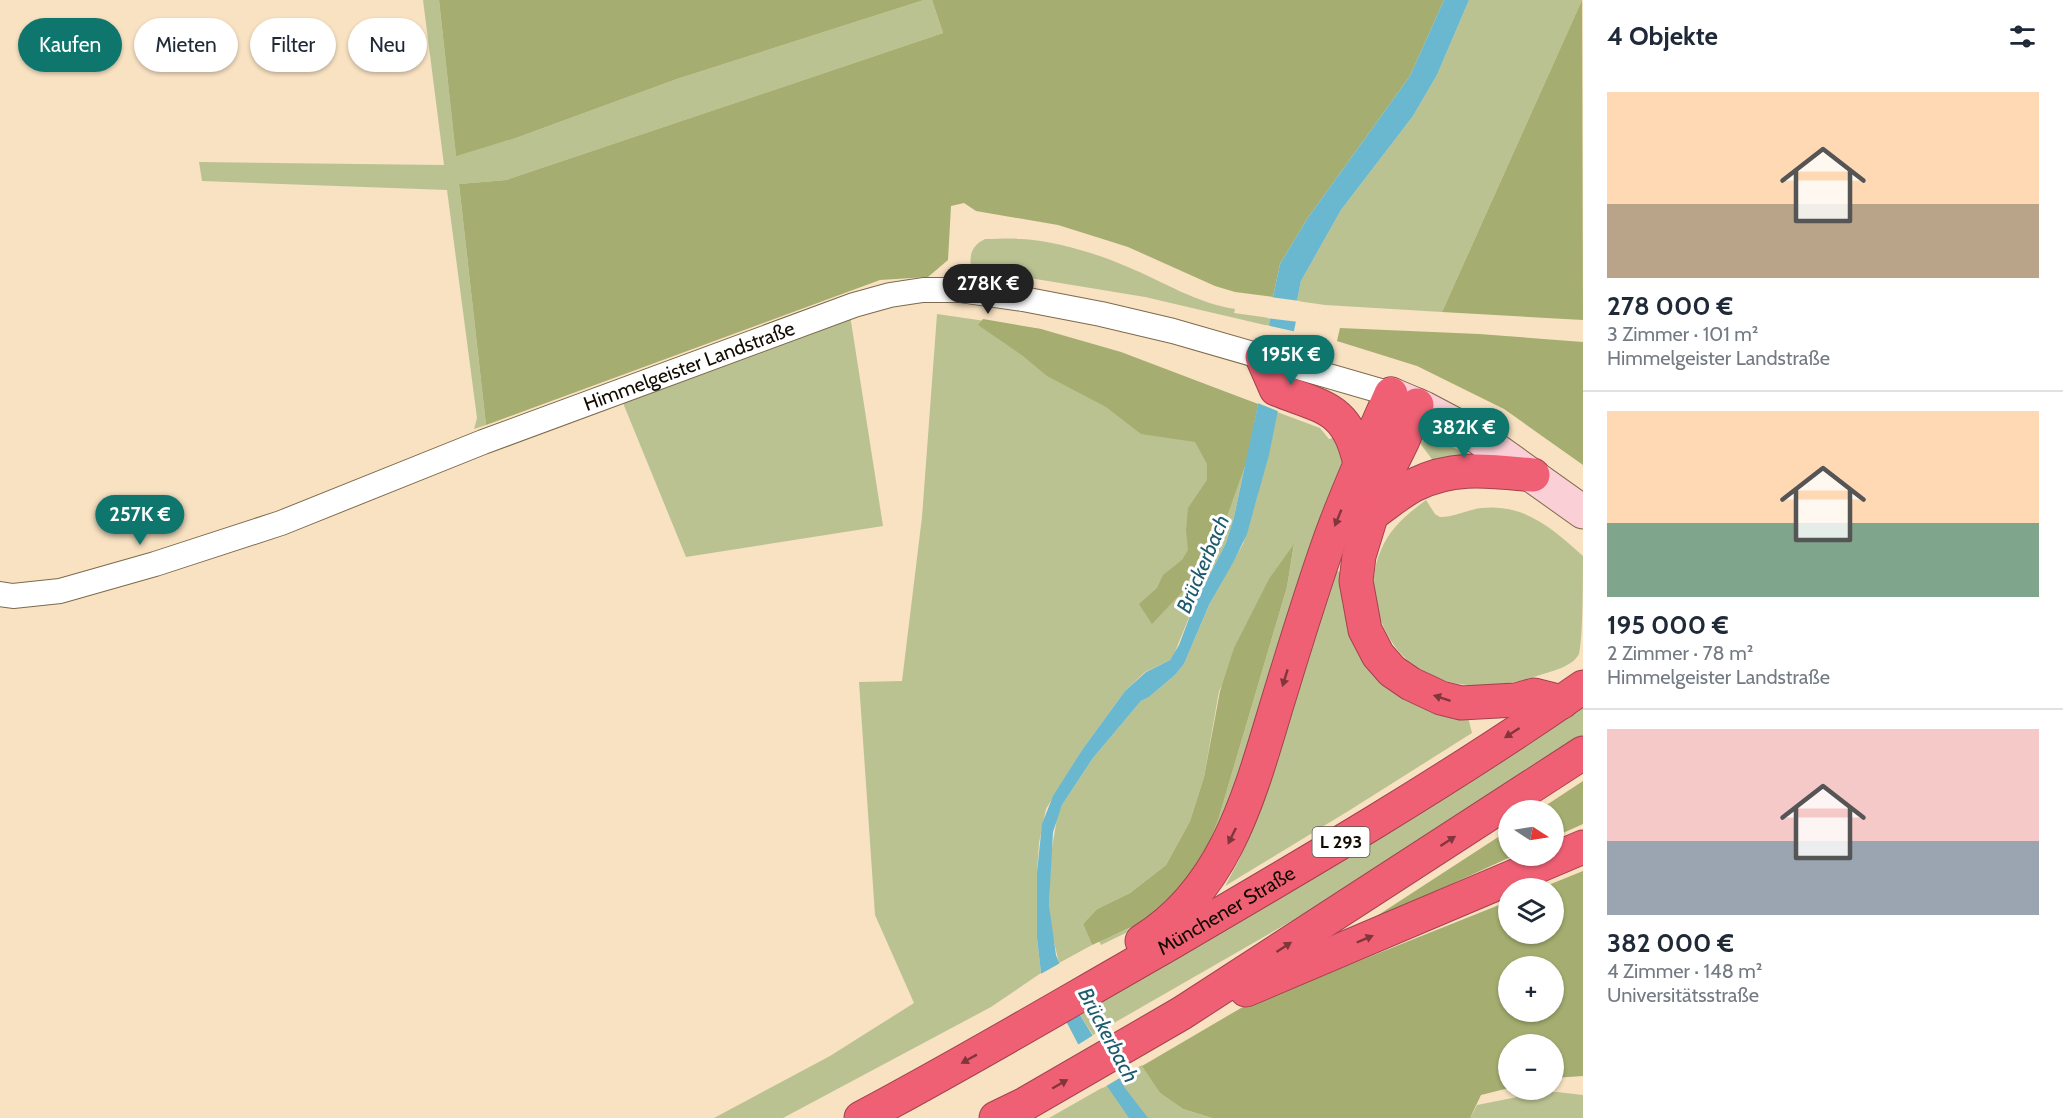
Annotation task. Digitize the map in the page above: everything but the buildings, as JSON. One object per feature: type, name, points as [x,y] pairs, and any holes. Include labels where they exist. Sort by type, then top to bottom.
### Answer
[{"type":"highway","points":[[1262,357],[1276,389],[1338,415],[1350,430],[1360,464]]},
{"type":"highway","points":[[1112,967],[1157,932],[1193,896],[1216,865],[1233,834],[1254,782],[1328,543],[1360,464],[1404,399]]},
{"type":"highway","points":[[1404,399],[1403,440],[1380,487],[1359,556],[1356,581],[1365,630],[1378,655],[1392,671],[1426,692],[1461,703],[1516,700],[1534,695],[1572,694]]},
{"type":"highway","points":[[1372,514],[1416,484],[1453,472],[1471,470],[1533,475]]},
{"type":"highway","name":"Münchener Straße","points":[[861,1118],[1033,1023],[1112,967],[1296,869],[1418,795],[1572,694]]},
{"type":"highway","name":"L 293","points":[[996,1118],[1025,1104],[1182,1013],[1583,753]]},
{"type":"highway","points":[[1182,1013],[1208,1007],[1583,847]]},
{"type":"street","name":"Himmelgeister Landstraße","points":[[0,594],[13,596],[60,591],[155,564],[281,523],[483,442],[644,381],[854,305],[890,295],[923,290],[960,290],[1090,312],[1331,375],[1404,399]]},
{"type":"street","points":[[1404,399],[1475,435],[1583,512]]},
{"type":"green space","points":[[423,0],[439,0],[456,155],[516,138],[677,79],[924,0],[932,0],[943,33],[506,180],[459,184],[486,425],[474,429],[477,418],[447,190],[202,181],[199,162],[444,165]]},
{"type":"green space","points":[[439,0],[924,0],[677,79],[516,138],[456,156]]},
{"type":"green space","points":[[932,0],[1444,0],[1410,76],[1307,219],[1280,264],[1273,297],[1235,292],[1215,286],[1128,247],[1058,225],[976,211],[964,203],[951,206],[948,260],[928,277],[880,280],[486,425],[459,184],[506,180],[943,33]]},
{"type":"green space","points":[[1469,0],[1582,0],[1442,312],[1325,305],[1297,301],[1301,281],[1341,210],[1413,116],[1437,75]]},
{"type":"green space","points":[[1582,0],[1583,320],[1442,312]]},
{"type":"green space","points":[[985,239],[1035,240],[1063,245],[1104,257],[1193,297],[1235,309],[1234,313],[1270,318],[1269,326],[1145,297],[978,271],[971,267],[971,254],[977,244]]},
{"type":"green space","points":[[937,314],[1041,329],[1258,404],[1234,517],[1226,543],[1195,603],[1174,654],[1170,660],[1145,672],[1125,691],[1082,750],[1046,809],[1039,843],[1037,872],[1037,938],[1041,973],[991,1007],[783,1118],[714,1118],[830,1056],[914,1003],[875,915],[859,682],[902,681],[922,517]]},
{"type":"green space","points":[[850,315],[883,526],[686,557],[623,403]]},
{"type":"green space","points":[[983,319],[1041,329],[1121,352],[1258,404],[1247,460],[1209,560],[1201,572],[1152,624],[1139,604],[1157,588],[1163,575],[1182,560],[1188,550],[1186,531],[1188,508],[1207,480],[1207,464],[1195,442],[1141,434],[1106,407],[1047,376],[1023,356],[978,325]]},
{"type":"green space","points":[[1340,328],[1479,334],[1583,342],[1583,465],[1504,409],[1417,366],[1337,341]]},
{"type":"green space","points":[[1277,412],[1320,428],[1329,439],[1341,436],[1344,456],[1220,839],[1146,923],[1101,945],[1099,941],[1133,927],[1219,817],[1287,587],[1294,545],[1219,691],[1204,777],[1190,821],[1166,865],[1130,893],[1097,909],[1083,924],[1092,945],[1059,963],[1050,925],[1049,905],[1051,854],[1057,818],[1062,805],[1093,758],[1141,701],[1175,675],[1184,664],[1209,605],[1243,544],[1257,498]]},
{"type":"green space","points":[[1416,428],[1467,455],[1434,462],[1417,439]]},
{"type":"green space","points":[[1426,500],[1435,514],[1440,517],[1481,508],[1511,510],[1524,514],[1549,528],[1583,556],[1581,635],[1579,654],[1572,662],[1528,679],[1478,686],[1441,679],[1411,663],[1403,656],[1394,645],[1381,620],[1374,592],[1376,563],[1394,528]]},
{"type":"green space","points":[[1294,544],[1287,587],[1219,817],[1208,845],[1184,886],[1149,919],[1092,945],[1083,924],[1097,909],[1130,893],[1166,865],[1190,821],[1204,777],[1220,691],[1234,648],[1269,579]]},
{"type":"green space","points":[[1333,569],[1342,573],[1342,602],[1350,634],[1398,694],[1438,713],[1468,717],[1472,733],[1225,886],[1250,836]]},
{"type":"green space","points":[[1583,704],[1583,736],[1295,919],[1093,1035],[1080,1015],[1376,839]]},
{"type":"green space","points":[[1583,781],[1583,824],[1564,833],[1564,800],[1554,800]]},
{"type":"green space","points":[[1498,837],[1498,863],[1366,923]]},
{"type":"green space","points":[[1583,871],[1583,1076],[1564,1077],[1564,1034],[1498,1034],[1498,1091],[1481,1095],[1470,1118],[1212,1118],[1183,1109],[1160,1093],[1142,1066],[1241,1008],[1498,905],[1498,944],[1564,944],[1564,879]]},
{"type":"green space","points":[[1142,1065],[1160,1093],[1183,1109],[1212,1118],[1049,1118]]},
{"type":"green space","points":[[1564,1093],[1583,1095],[1583,1118],[1470,1118],[1477,1105],[1502,1100],[1564,1100]]},
{"type":"water","points":[[1444,0],[1469,0],[1437,75],[1413,116],[1341,210],[1301,281],[1296,321],[1269,455],[1247,534],[1209,605],[1184,664],[1175,675],[1141,701],[1093,758],[1062,805],[1053,832],[1049,905],[1056,955],[1080,1015],[1125,1088],[1148,1118],[1129,1118],[1078,1044],[1041,973],[1037,938],[1037,872],[1042,824],[1053,796],[1082,750],[1125,691],[1146,672],[1170,660],[1179,645],[1195,603],[1226,543],[1234,517],[1258,404],[1280,264],[1307,219],[1410,76]]},
{"type":"pier","points":[[1270,297],[1300,301],[1299,322],[1267,318]]},
{"type":"pier","points":[[1266,325],[1297,332],[1280,412],[1255,402]]},
{"type":"pier","points":[[1062,962],[1082,1013],[1063,1024],[1039,975]]},
{"type":"pier","points":[[1095,1034],[1123,1076],[1103,1088],[1076,1046]]},
{"type":"water label","name":"Brückerbach","points":[[1203,564]]},
{"type":"water label","name":"Brückerbach","points":[[1108,1035]]}]
